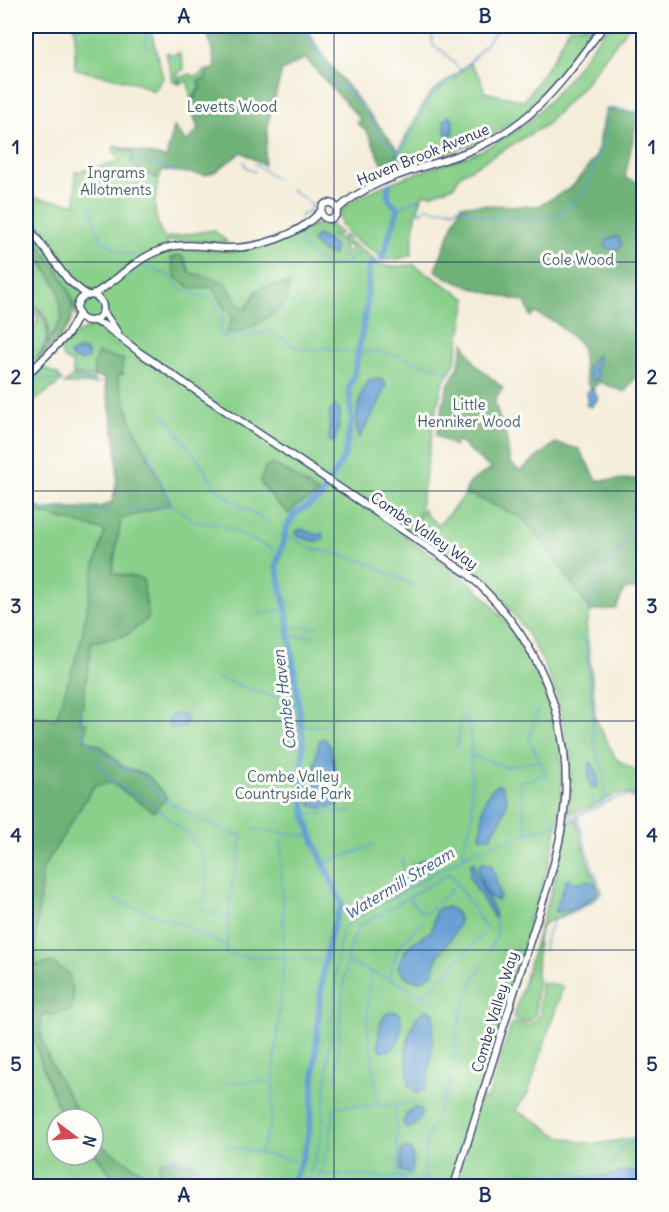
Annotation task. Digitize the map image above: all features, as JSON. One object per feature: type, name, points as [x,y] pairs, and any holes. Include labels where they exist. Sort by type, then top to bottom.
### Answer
[{"type":"main road","name":"Haven Brook Avenue","points":[[335,207],[398,176],[468,152],[512,129],[542,105],[604,26]]},
{"type":"main road","points":[[78,304],[82,299],[111,282],[128,267],[160,250],[186,246],[226,248],[251,246],[277,238],[311,221],[326,204],[335,207],[335,217],[311,221]]},
{"type":"main road","points":[[321,211],[326,219]]},
{"type":"main road","points":[[26,224],[68,280],[78,304],[79,314],[68,334]]},
{"type":"main road","points":[[68,280],[98,298],[102,303]]},
{"type":"main road","points":[[26,376],[68,334],[100,317],[103,311],[102,303],[111,282]]},
{"type":"main road","name":"Combe Valley Way","points":[[103,311],[121,338]]},
{"type":"main road","points":[[79,314],[91,321]]},
{"type":"main road","name":"Combe Valley Way","points":[[91,321],[121,338],[319,475],[468,574],[495,599],[519,630],[540,665],[562,735],[566,770],[562,827],[548,881],[454,1186]]},
{"type":"shaded area","points":[[26,242],[38,255],[62,319],[38,359],[26,370]]},
{"type":"green space","points":[[73,26],[150,26],[163,78],[154,91],[133,82],[75,69],[75,30]]},
{"type":"green space","name":"Levetts Wood","points":[[206,26],[306,26],[319,51],[398,150],[394,163],[389,165],[382,163],[368,133],[357,123],[361,120],[305,58],[282,71],[269,118],[264,165],[242,152],[216,171],[206,175],[162,170],[159,179],[131,163],[133,153],[120,150],[120,147],[166,158],[174,127],[186,142],[198,130],[191,105],[201,86],[197,81],[204,80],[209,70],[216,68]]},
{"type":"green space","points":[[570,26],[598,26],[538,102],[490,136],[484,127],[480,135],[486,134],[488,138],[391,173],[389,165],[394,163],[418,114],[433,91],[456,75],[469,62],[481,78],[484,92],[524,101],[554,57]]},
{"type":"green space","points":[[608,26],[629,26],[584,85],[546,125],[460,175],[454,186],[433,194],[423,194],[416,215],[411,255],[395,260],[383,260],[345,231],[340,216],[345,207],[357,198],[398,180],[470,155],[514,132],[549,101]]},
{"type":"green space","points":[[169,52],[170,55],[180,53],[184,69],[177,74],[179,78],[177,83],[173,81],[166,53]]},
{"type":"green space","points":[[209,70],[191,100],[188,81],[178,84],[181,77],[191,74],[192,77]]},
{"type":"green space","name":"Cole Wood","points":[[606,109],[638,114],[625,178],[643,184],[644,365],[625,392],[600,382],[591,389],[586,381],[581,345],[555,322],[535,313],[531,317],[525,302],[466,286],[435,270],[461,205],[539,206],[572,187],[596,157]]},
{"type":"green space","name":"Combe Valley Countryside Park","points":[[115,146],[120,147],[120,150],[133,153],[145,173],[159,179],[155,209],[164,238],[214,230],[227,242],[171,241],[166,243],[168,251],[243,249],[274,242],[308,227],[325,224],[333,226],[340,233],[332,236],[338,238],[345,248],[343,250],[345,253],[352,248],[350,245],[347,246],[341,238],[344,235],[373,258],[371,262],[390,267],[414,265],[467,299],[455,363],[443,382],[436,410],[419,514],[405,537],[472,585],[507,624],[521,646],[545,694],[559,745],[562,771],[557,828],[550,858],[533,917],[528,920],[531,923],[478,1095],[487,1100],[512,1023],[529,1025],[536,1021],[540,1012],[541,982],[563,987],[528,1093],[515,1111],[564,1138],[595,1144],[630,1139],[643,1141],[643,1186],[26,1186],[26,501],[42,509],[101,507],[112,502],[116,486],[117,448],[98,354],[94,364],[94,377],[73,374],[72,363],[62,354],[62,349],[70,338],[90,328],[76,315],[72,298],[26,222],[37,212],[36,198],[76,204],[75,172],[120,162],[113,149]],"holes":[[[187,263],[190,273],[214,278],[225,284],[230,289],[237,305],[246,309],[257,290],[261,321],[241,332],[226,334],[233,316],[225,309],[212,287],[193,289]]]},
{"type":"green space","points":[[34,216],[65,261],[62,265],[27,221]]},
{"type":"green space","points":[[26,228],[59,271],[71,296],[73,309],[71,320],[65,331],[38,359],[62,319],[58,288],[38,255],[26,242]]},
{"type":"green space","points":[[34,251],[58,288],[62,319],[46,344],[48,330],[45,318],[38,308],[26,300],[26,269],[29,269]]},
{"type":"green space","points":[[179,255],[184,258],[190,273],[214,278],[225,284],[234,296],[237,305],[246,309],[254,295],[266,286],[288,285],[287,302],[259,323],[226,335],[233,316],[225,309],[212,287],[193,289],[175,278],[171,258]]},
{"type":"green space","points":[[26,302],[43,317],[47,335],[40,353],[26,370],[28,336],[26,334],[29,334],[39,320],[38,316],[26,307]]},
{"type":"green space","name":"Little Henniker Wood","points":[[464,343],[476,365],[503,388],[495,399],[495,405],[506,435],[510,463],[520,471],[555,443],[579,449],[597,480],[640,479],[643,475],[643,588],[624,590],[616,609],[591,611],[543,542],[523,518],[471,495],[465,495],[471,482],[491,469],[457,440],[454,446],[436,435],[448,385],[458,368]]},
{"type":"green space","points":[[98,353],[124,360],[123,374],[117,376],[132,423],[171,504],[121,519],[112,573],[143,579],[148,619],[125,636],[92,642],[80,722],[87,723],[85,739],[102,747],[123,767],[147,775],[167,797],[154,812],[111,783],[94,786],[43,868],[35,966],[52,962],[69,974],[73,992],[72,1009],[55,1015],[43,1014],[40,1028],[45,1049],[76,1107],[58,1107],[26,1015],[26,710],[28,715],[56,719],[81,642],[95,565],[105,531],[26,509],[26,501],[42,509],[101,507],[112,502],[116,488],[116,440],[104,378],[94,377],[94,364]]},
{"type":"green space","points":[[42,367],[58,375],[62,381],[26,407],[26,382]]},
{"type":"green space","points":[[73,376],[94,380],[95,384],[64,384]]},
{"type":"green space","points":[[271,463],[320,494],[296,506],[289,514],[260,482],[265,467]]},
{"type":"green space","points":[[471,494],[523,518],[543,541],[591,611],[586,625],[595,718],[616,759],[636,771],[643,772],[643,795],[637,797],[615,794],[593,806],[568,815],[570,789],[574,783],[570,778],[565,732],[554,690],[537,650],[512,612],[485,580],[460,560],[414,530],[423,509],[427,516],[439,525],[465,495]]},
{"type":"green space","points":[[576,819],[586,858],[600,892],[590,902],[543,924],[538,939],[535,1015],[524,1022],[513,1019],[556,875],[567,822]]},
{"type":"green space","points":[[105,1148],[155,1180],[161,1161],[174,1160],[206,1170],[196,1186],[120,1186],[105,1167]]},
{"type":"water","points":[[449,116],[453,118],[453,134],[449,136],[446,135],[444,121]]},
{"type":"water","points":[[318,235],[334,245],[333,255],[321,251],[313,243],[313,239]]},
{"type":"water","points":[[618,237],[622,244],[619,248],[615,250],[605,247],[606,240]]},
{"type":"water","points":[[78,350],[88,353],[87,359],[81,361],[71,358],[70,354]]},
{"type":"water","points":[[597,354],[598,365],[593,369],[598,372],[598,379],[592,381],[587,368]]},
{"type":"water","points":[[370,379],[383,380],[386,385],[377,407],[359,438],[357,432],[358,407]]},
{"type":"water","points":[[593,388],[598,399],[591,407],[586,405],[588,399],[586,392]]},
{"type":"water","points":[[335,406],[340,410],[334,443],[329,440],[330,411]]},
{"type":"water","points":[[300,529],[318,535],[322,533],[324,539],[314,541],[297,535],[296,532]]},
{"type":"water","points":[[177,714],[185,716],[187,720],[184,728],[171,728],[168,724],[171,716]]},
{"type":"water","points":[[322,738],[330,746],[340,790],[339,805],[321,808],[312,806],[308,791],[309,778],[314,768],[319,741]]},
{"type":"water","points":[[590,762],[598,777],[597,787],[594,788],[591,787],[588,778]]},
{"type":"water","points":[[497,785],[502,786],[507,800],[502,818],[490,837],[480,837],[483,808],[487,796]]},
{"type":"water","points":[[425,859],[437,860],[437,864],[421,874],[411,866]]},
{"type":"water","points":[[474,861],[476,874],[494,911],[495,919],[470,878],[471,863]]},
{"type":"water","points":[[482,862],[492,865],[500,896],[497,901],[489,896],[484,888],[478,868]]},
{"type":"water","points":[[567,879],[574,883],[587,880],[594,883],[597,891],[589,900],[578,906],[554,912]]},
{"type":"water","points":[[447,907],[459,917],[456,931],[437,958],[434,972],[420,981],[410,979],[398,968],[404,953],[407,948],[432,930],[435,912]]},
{"type":"water","points":[[426,1009],[434,1012],[432,1048],[426,1089],[417,1093],[409,1086],[406,1053],[410,1032],[416,1018]]},
{"type":"water","points":[[394,1011],[400,1014],[399,1037],[392,1049],[383,1052],[378,1046],[380,1024],[385,1015]]},
{"type":"water","points":[[414,1108],[422,1112],[415,1125],[406,1128],[403,1122],[409,1110]]},
{"type":"water","points":[[404,1148],[413,1154],[412,1172],[409,1174],[401,1171],[401,1151]]},
{"type":"water","points":[[643,1166],[643,1186],[527,1186],[533,1180],[613,1175],[623,1171],[635,1172]]},
{"type":"waterway","points":[[145,26],[147,48]]},
{"type":"waterway","points":[[304,26],[336,86],[346,89],[362,105],[383,139],[398,151]]},
{"type":"waterway","points":[[431,26],[433,46],[444,52],[461,71]]},
{"type":"waterway","name":"Combe Haven","points":[[394,168],[399,152],[412,134],[428,100],[447,81],[455,78],[466,67],[501,26]]},
{"type":"waterway","points":[[398,208],[420,198],[418,210],[420,212],[423,212],[425,207],[452,211],[459,207],[484,217],[514,219],[554,216],[574,203],[588,185],[602,148],[605,118],[610,108],[635,112],[644,107]]},
{"type":"waterway","points":[[135,158],[178,169]]},
{"type":"waterway","points":[[244,162],[246,167],[255,172]]},
{"type":"waterway","points":[[255,164],[277,179]]},
{"type":"waterway","name":"Combe Haven","points":[[382,259],[398,208],[389,198],[389,185]]},
{"type":"waterway","points":[[290,189],[312,204],[309,212],[301,215],[300,218]]},
{"type":"waterway","points":[[91,207],[100,239],[126,255],[135,254]]},
{"type":"waterway","points":[[299,233],[300,240],[308,252],[314,258],[328,264],[342,264],[359,253],[363,253]]},
{"type":"waterway","points":[[340,255],[349,260]]},
{"type":"waterway","name":"Combe Haven","points":[[281,550],[287,526],[295,514],[321,497],[344,457],[352,420],[349,387],[354,376],[367,305],[369,267],[375,262]]},
{"type":"waterway","points":[[146,267],[168,275],[181,289],[212,298],[223,317],[221,336],[230,339],[272,331],[298,347],[333,349]]},
{"type":"waterway","points":[[337,350],[358,353]]},
{"type":"waterway","points":[[358,352],[382,352],[450,371]]},
{"type":"waterway","points":[[454,374],[458,378]]},
{"type":"waterway","points":[[74,378],[76,381],[101,383]]},
{"type":"waterway","points":[[26,385],[40,380],[61,380]]},
{"type":"waterway","points":[[163,413],[214,485],[223,494],[267,522]]},
{"type":"waterway","points":[[125,509],[172,505],[146,448]]},
{"type":"waterway","points":[[26,505],[68,512],[110,511]]},
{"type":"waterway","points":[[175,507],[196,522],[222,525],[274,550]]},
{"type":"waterway","points":[[589,610],[596,582],[604,573],[604,562],[610,561],[611,556],[616,556],[616,550],[624,551],[624,543],[630,527],[636,525],[638,518],[643,520],[644,515]]},
{"type":"waterway","points":[[286,535],[314,549],[373,565],[417,587]]},
{"type":"waterway","name":"Combe Haven","points":[[280,553],[276,565],[286,609]]},
{"type":"waterway","points":[[256,614],[286,609]]},
{"type":"waterway","name":"Combe Haven","points":[[287,615],[303,739],[302,777],[305,814],[312,837],[342,904],[336,918]]},
{"type":"waterway","points":[[290,627],[317,627]]},
{"type":"waterway","points":[[580,635],[585,641],[594,743],[604,774],[604,801]]},
{"type":"waterway","points":[[290,636],[316,636]]},
{"type":"waterway","points":[[217,678],[299,705]]},
{"type":"waterway","points":[[78,726],[83,719],[81,707]]},
{"type":"waterway","points":[[527,832],[520,782],[546,775],[529,738],[538,710]]},
{"type":"waterway","points":[[457,747],[461,717],[463,717],[470,724],[471,754]]},
{"type":"waterway","points":[[302,726],[332,725]]},
{"type":"waterway","points":[[80,730],[92,745],[115,764],[142,775],[160,797],[220,830],[243,836],[231,890],[226,955],[320,960]]},
{"type":"waterway","points":[[280,739],[303,741]]},
{"type":"waterway","points":[[466,855],[462,850],[472,819],[471,755],[506,767],[539,761]]},
{"type":"waterway","points":[[96,761],[109,778],[120,787],[149,801],[189,836],[203,855],[207,876],[203,910],[229,918]]},
{"type":"waterway","points":[[593,796],[593,807]]},
{"type":"waterway","name":"Watermill Stream","points":[[566,820],[612,799],[629,796],[637,799],[644,797]]},
{"type":"waterway","points":[[305,814],[354,811]]},
{"type":"waterway","points":[[544,950],[545,940],[553,921],[591,903],[602,892],[588,855],[577,815]]},
{"type":"waterway","name":"Watermill Stream","points":[[304,1186],[310,1175],[322,1133],[336,970],[344,927],[354,919],[472,852],[559,823]]},
{"type":"waterway","points":[[253,829],[307,836]]},
{"type":"waterway","points":[[260,1152],[271,1122],[284,958],[281,833]]},
{"type":"waterway","points":[[644,839],[641,850],[644,857]]},
{"type":"waterway","points":[[324,863],[375,845]]},
{"type":"waterway","points":[[402,859],[407,887]]},
{"type":"waterway","points":[[336,1081],[345,977],[354,938],[360,926],[450,873],[486,928]]},
{"type":"waterway","points":[[410,899],[421,912],[427,913],[452,889]]},
{"type":"waterway","points":[[112,899],[188,927],[225,946]]},
{"type":"waterway","points":[[488,953],[497,935],[495,919]]},
{"type":"waterway","points":[[389,978],[398,948],[423,921]]},
{"type":"waterway","name":"Combe Haven","points":[[289,1186],[301,1162],[308,1135],[322,981],[334,923]]},
{"type":"waterway","points":[[424,996],[483,934]]},
{"type":"waterway","points":[[347,962],[439,1003]]},
{"type":"waterway","points":[[454,1064],[462,1013],[482,964]]},
{"type":"waterway","points":[[370,972],[367,1021],[378,1104]]},
{"type":"waterway","points":[[421,1186],[426,1178],[424,1165],[428,1140],[452,1079]]},
{"type":"waterway","points":[[227,1082],[271,1082]]},
{"type":"waterway","points":[[314,1186],[325,1158],[334,1107],[417,1103]]},
{"type":"waterway","points":[[395,1104],[399,1177]]},
{"type":"waterway","points":[[519,1186],[522,1176],[526,1174],[613,1167],[621,1148],[628,1143],[644,1146]]},
{"type":"waterway","points":[[230,1146],[294,1161]]},
{"type":"waterway","points":[[180,1186],[170,1156],[215,1171],[249,1186]]},
{"type":"waterway","points":[[322,1175],[414,1177]]},
{"type":"waterway","points":[[420,1177],[447,1185]]},
{"type":"waterway","points":[[402,1178],[403,1186]]},
{"type":"park label","name":"Ingrams Allotments","points":[[116,182]]}]
